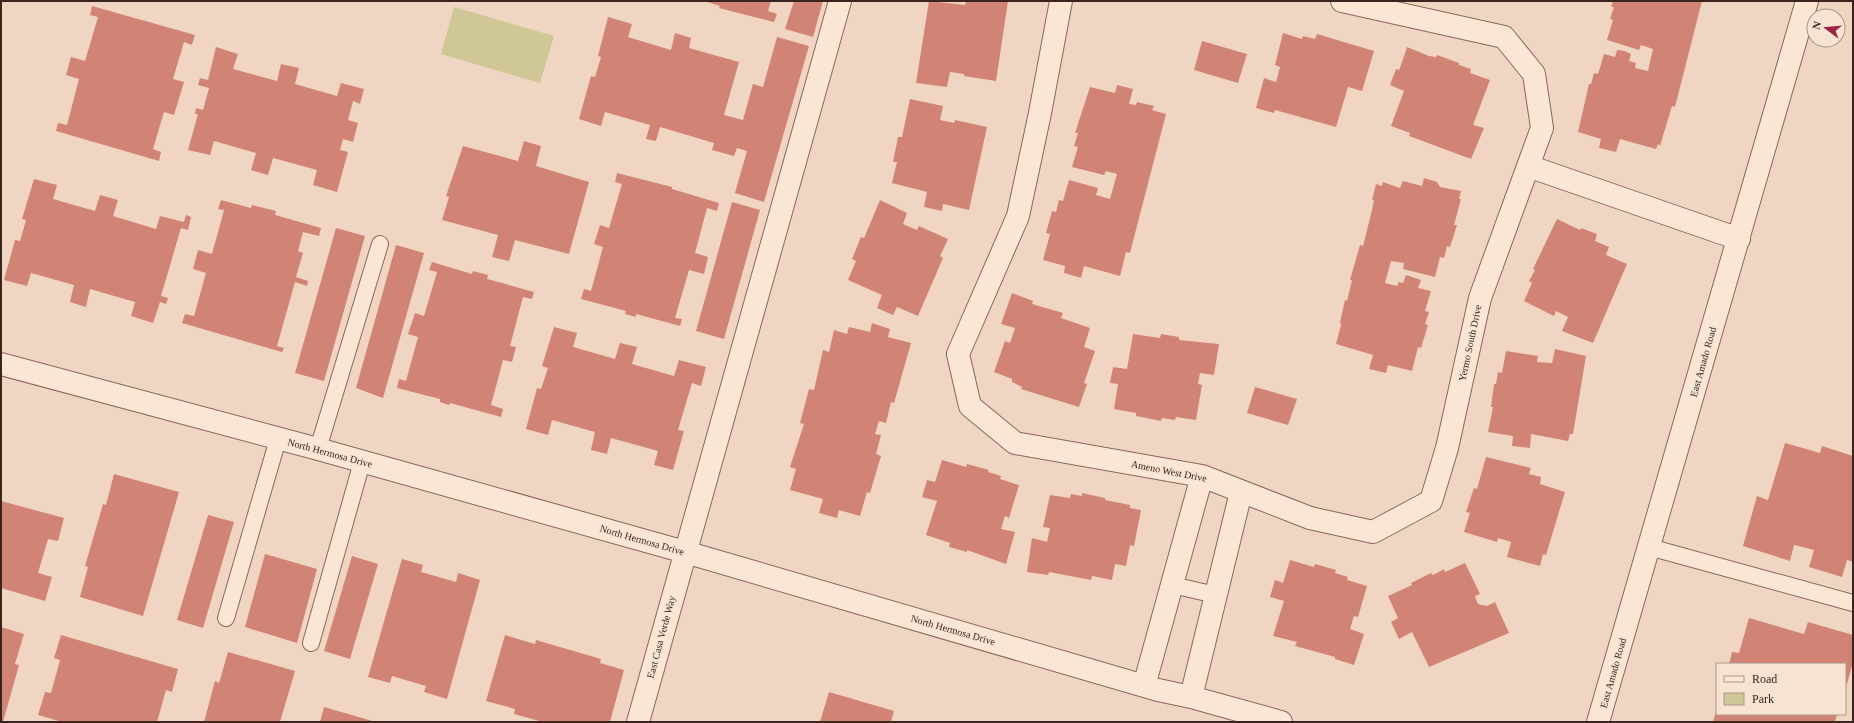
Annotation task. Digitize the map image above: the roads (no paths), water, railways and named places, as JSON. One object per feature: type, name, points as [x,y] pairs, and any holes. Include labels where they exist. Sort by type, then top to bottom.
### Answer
[{"type":"street","name":"East Casa Verde Way","points":[[638,722],[840,1]]},
{"type":"street","name":"Ameno West Drive","points":[[1061,1],[1040,114],[1018,216],[958,354],[970,406],[1014,443],[1202,476],[1310,518],[1373,532]]},
{"type":"street","name":"Yermo South Drive","points":[[1342,1],[1504,37],[1534,74],[1542,128],[1480,298],[1447,448],[1431,500],[1373,532]]},
{"type":"street","name":"East Amado Road","points":[[1598,722],[1807,1]]},
{"type":"street","points":[[1528,166],[1738,238]]},
{"type":"street","name":"North Hermosa Drive","points":[[1,364],[318,449],[685,552],[1144,686],[1191,696],[1281,722]]},
{"type":"street","points":[[1144,686],[1202,476]]},
{"type":"street","points":[[1191,696],[1241,492]]},
{"type":"lane","points":[[318,449],[380,244]]},
{"type":"lane","points":[[226,618],[278,439]]},
{"type":"lane","points":[[311,643],[362,462]]},
{"type":"lane","points":[[1649,548],[1853,603]]},
{"type":"lane","points":[[1172,585],[1216,595]]}]
